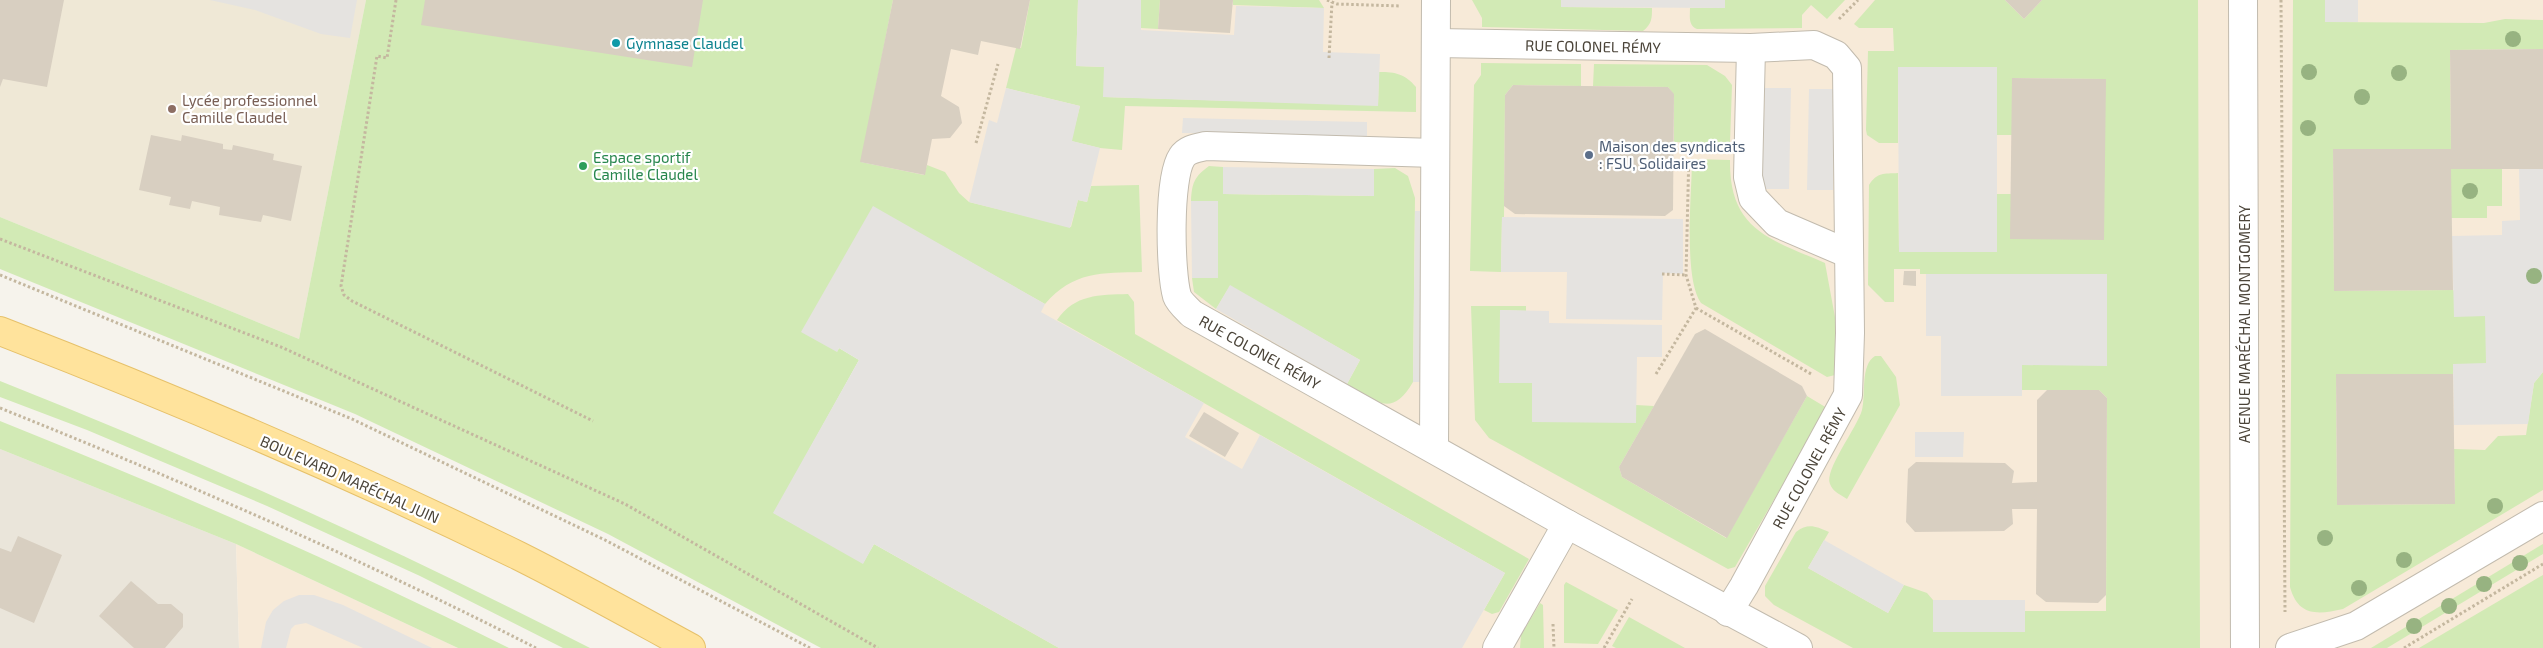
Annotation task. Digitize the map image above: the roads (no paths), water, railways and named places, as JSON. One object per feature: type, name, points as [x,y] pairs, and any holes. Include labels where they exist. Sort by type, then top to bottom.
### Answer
[{"type":"main road","name":"BOULEVARD MARÉCHAL JUIN","points":[[0,331],[128,380],[337,471],[520,557],[691,648]]},
{"type":"street","name":"AVENUE MARÉCHAL MONTGOMERY","points":[[2242,0],[2246,648]]},
{"type":"street","points":[[1434,449],[1436,3]]},
{"type":"street","name":"RUE COLONEL RÉMY","points":[[1436,43],[1751,48],[1814,45],[1836,55],[1847,68],[1850,361],[1848,395],[1763,553],[1728,612]]},
{"type":"street","points":[[1751,48],[1748,177],[1754,198],[1764,212],[1777,223],[1849,254]]},
{"type":"street","name":"RUE COLONEL RÉMY","points":[[1435,153],[1206,146],[1189,150],[1182,157],[1173,184],[1174,280],[1178,298],[1192,314],[1567,524],[1798,648]]},
{"type":"street","points":[[2290,648],[2356,626],[2543,516]]},
{"type":"street","points":[[1497,648],[1567,524]]},
{"type":"place","name":"Gymnase Claudel","points":[[616,43]]},
{"type":"place","name":"Lycée professionnel Camille Claudel","points":[[172,109]]},
{"type":"place","name":"Maison des syndicats : FSU, Solidaires","points":[[1589,155]]},
{"type":"place","name":"Espace sportif Camille Claudel","points":[[583,166]]}]
